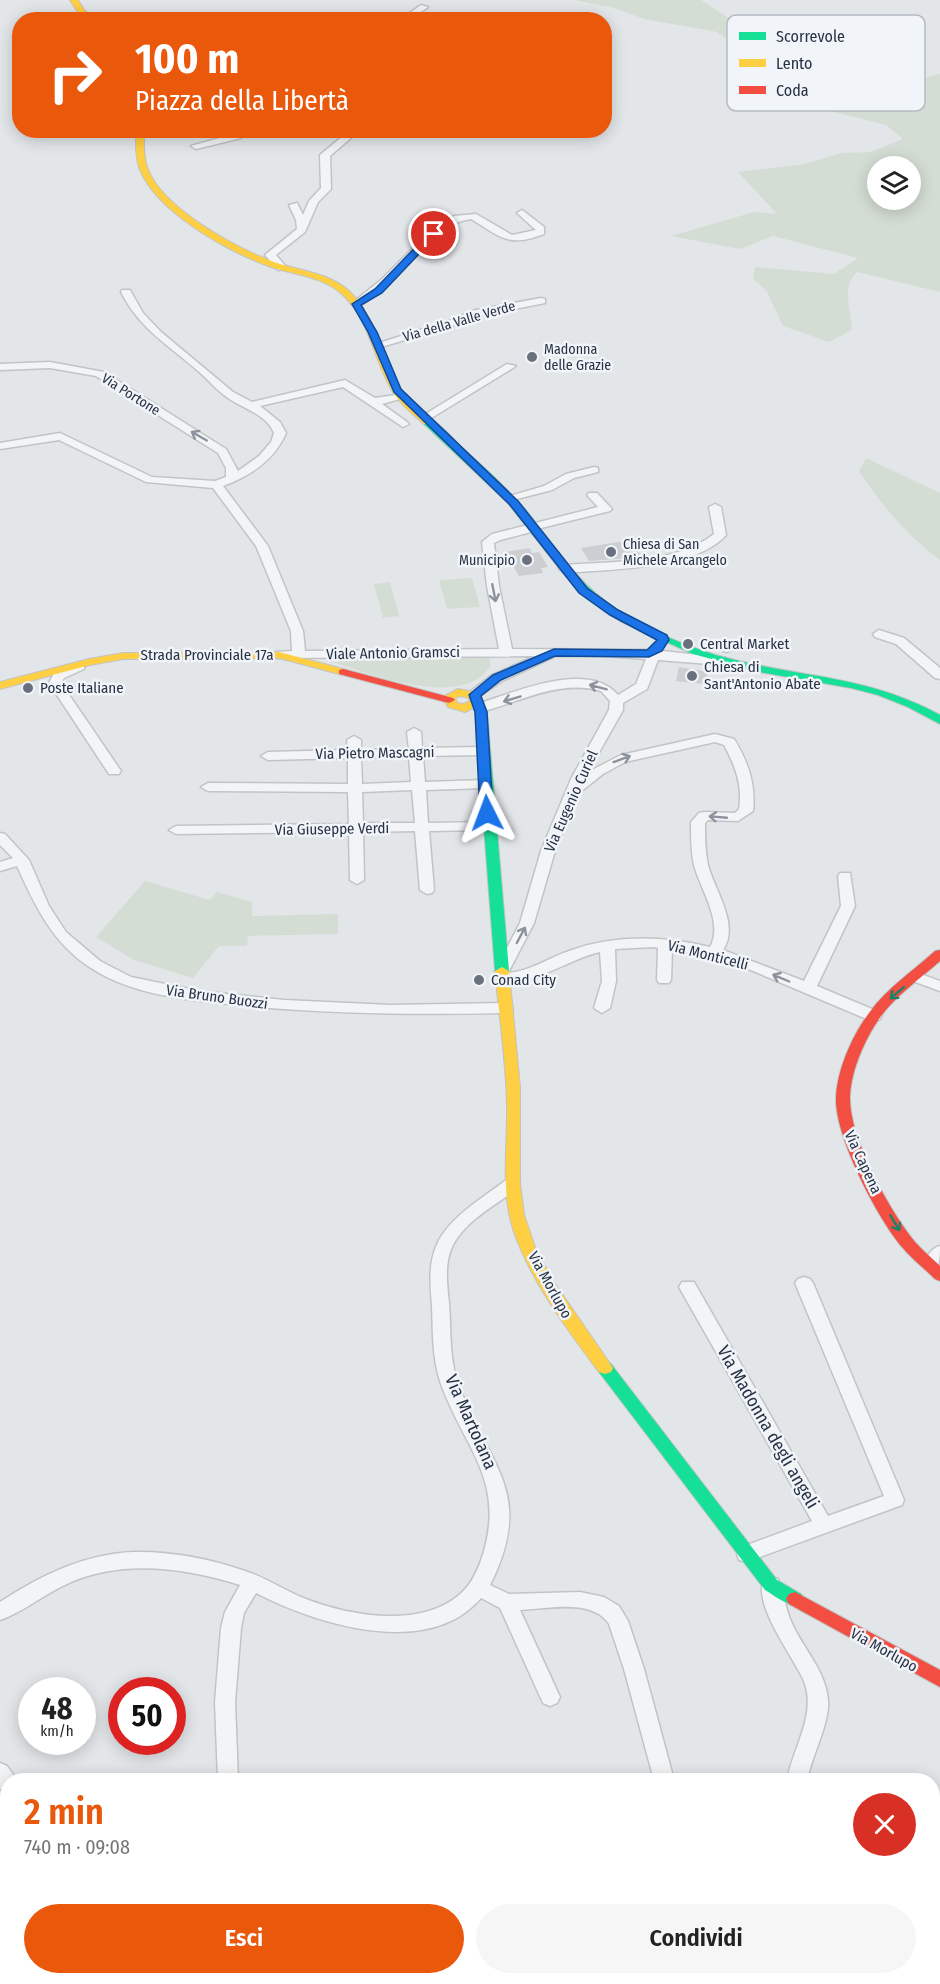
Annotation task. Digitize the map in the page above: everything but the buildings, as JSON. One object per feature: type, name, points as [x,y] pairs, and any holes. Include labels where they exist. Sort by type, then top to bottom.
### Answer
[{"type":"main road","points":[[141,138],[145,171],[173,205],[249,254],[282,268],[332,283],[356,304],[378,345],[401,397],[509,498],[583,591],[601,604],[663,637],[722,651],[730,662],[869,688],[916,702],[940,720]]},
{"type":"main road","name":"Strada Provinciale 17a","points":[[0,686],[89,662],[152,655],[279,655],[452,703]]},
{"type":"main road","points":[[452,703],[469,707],[478,701]]},
{"type":"main road","name":"Via Morlupo","points":[[478,701],[515,1122],[512,1184],[522,1231],[555,1301],[771,1584],[876,1646],[940,1680]]},
{"type":"main road","points":[[452,703],[481,728]]},
{"type":"main road","name":"Via Capena","points":[[937,1264],[906,1242],[885,1207],[851,1142],[844,1118],[843,1099],[845,1080],[874,1016],[940,954]]},
{"type":"street","points":[[417,12],[424,8]]},
{"type":"street","points":[[196,146],[234,138]]},
{"type":"street","points":[[282,268],[270,255],[302,230],[314,201],[327,187],[325,155],[347,138]]},
{"type":"street","points":[[294,205],[301,220],[302,230]]},
{"type":"street","points":[[356,304],[378,291],[428,238],[451,220],[473,216],[504,237],[527,236],[541,232],[540,227],[522,213]]},
{"type":"street","points":[[0,446],[48,436],[63,437],[150,480],[216,485],[231,479],[267,454],[280,436],[276,424],[251,405],[230,396],[199,367],[151,330],[136,313],[126,292]]},
{"type":"street","name":"Via della Valle Verde","points":[[378,345],[459,321],[475,313],[541,301]]},
{"type":"street","name":"Via Portone","points":[[0,369],[47,363],[100,374],[222,451],[232,468],[231,479]]},
{"type":"street","points":[[424,418],[511,366]]},
{"type":"street","points":[[251,405],[345,383],[403,424]]},
{"type":"street","points":[[373,402],[401,397]]},
{"type":"street","points":[[509,498],[548,488],[570,476],[594,470]]},
{"type":"street","points":[[216,485],[259,540],[297,632],[299,654]]},
{"type":"street","points":[[497,678],[503,652],[488,542],[496,537],[611,508],[593,495]]},
{"type":"street","points":[[565,569],[657,560],[691,551],[720,535],[715,507]]},
{"type":"street","points":[[879,634],[900,641],[940,675]]},
{"type":"street","points":[[478,701],[573,684],[606,688],[617,701],[642,686],[652,653],[661,645],[663,637]]},
{"type":"street","name":"Viale Antonio Gramsci","points":[[279,655],[503,652],[528,658]]},
{"type":"street","points":[[478,701],[497,678],[528,658],[554,652],[652,653],[730,662]]},
{"type":"street","points":[[89,662],[61,675],[55,683],[114,771]]},
{"type":"street","name":"Via Eugenio Curiel","points":[[502,975],[527,923],[548,851],[578,779],[616,710],[617,701]]},
{"type":"street","points":[[414,732],[427,890]]},
{"type":"street","points":[[574,792],[598,771],[621,759],[715,738],[729,742],[747,782],[749,795],[746,811],[738,817],[704,816],[698,822],[700,862],[716,906],[721,933],[720,945],[714,954]]},
{"type":"street","points":[[354,747],[357,880]]},
{"type":"street","name":"Via Pietro Mascagni","points":[[268,756],[354,747],[415,753],[483,751]]},
{"type":"street","points":[[208,787],[355,788],[485,784]]},
{"type":"street","name":"Via Giuseppe Verdi","points":[[176,830],[488,826]]},
{"type":"street","name":"Via Bruno Buozzi","points":[[0,837],[22,860],[42,906],[61,935],[103,969],[135,983],[209,997],[302,1006],[407,1010],[505,1008]]},
{"type":"street","points":[[0,867],[22,860]]},
{"type":"street","points":[[808,990],[815,971],[848,906],[845,876]]},
{"type":"street","name":"Via Monticelli","points":[[502,975],[527,975],[577,953],[607,946],[637,942],[665,944],[714,954],[746,964],[874,1016]]},
{"type":"street","points":[[664,980],[665,944]]},
{"type":"street","points":[[602,1008],[609,981],[607,946]]},
{"type":"street","points":[[915,977],[940,986]]},
{"type":"street","name":"Via Martolana","points":[[0,1612],[71,1572],[113,1561],[159,1562],[227,1574],[252,1582],[320,1613],[383,1622],[422,1620],[448,1612],[469,1598],[478,1588],[492,1558],[497,1538],[498,1493],[490,1463],[448,1380],[438,1271],[443,1250],[456,1230],[512,1184]]},
{"type":"street","points":[[804,1283],[895,1500],[824,1525]]},
{"type":"street","name":"Via Madonna degli angeli","points":[[688,1287],[824,1525],[746,1554]]},
{"type":"street","points":[[228,1773],[225,1701],[231,1628],[235,1612],[252,1582]]},
{"type":"street","points":[[771,1584],[779,1617],[813,1678],[818,1699],[817,1718],[802,1756],[798,1773]]},
{"type":"street","points":[[478,1588],[507,1602],[589,1601],[608,1608],[615,1615],[634,1669],[662,1773]]},
{"type":"street","points":[[507,1602],[550,1697]]},
{"type":"shaded area","points":[[574,0],[701,0],[727,17],[727,39],[717,32],[644,19],[614,8]]},
{"type":"shaded area","points":[[940,74],[940,292],[857,272],[852,278],[848,292],[852,330],[829,342],[783,326],[766,290],[753,279],[755,267],[834,274],[858,258],[773,236],[740,249],[671,236],[754,212],[777,214],[738,172],[805,164],[841,153],[870,152],[903,139],[886,125],[829,111],[925,111],[925,78]]},
{"type":"shaded area","points":[[866,458],[940,493],[940,560],[906,530],[867,483],[859,471]]},
{"type":"shaded area","points":[[472,578],[480,607],[447,609],[439,580]]},
{"type":"shaded area","points":[[390,582],[399,616],[383,618],[374,584]]},
{"type":"shaded area","points":[[490,656],[490,666],[477,679],[459,686],[437,687],[390,680],[329,661],[332,657]]},
{"type":"shaded area","points":[[145,881],[210,900],[217,892],[252,902],[252,916],[338,914],[338,934],[248,936],[247,946],[219,946],[193,978],[134,960],[96,937]]},
{"type":"traffic: fast","points":[[428,422],[511,500],[576,581],[598,601],[624,619],[697,652],[728,662],[852,685],[882,693],[912,704],[940,720]]},
{"type":"traffic: fast","points":[[477,701],[481,712],[502,971]]},
{"type":"traffic: fast","points":[[605,1368],[771,1585],[795,1599]]},
{"type":"traffic: slow","points":[[74,0],[82,12]]},
{"type":"traffic: slow","points":[[140,138],[144,170],[154,186],[183,215],[220,240],[258,259],[322,278],[346,293],[364,316],[399,394],[428,422]]},
{"type":"traffic: slow","points":[[0,686],[89,662],[123,656],[279,655],[343,672]]},
{"type":"traffic: slow","points":[[458,692],[475,695],[476,703],[465,708],[452,705],[449,697],[458,692]]},
{"type":"traffic: slow","points":[[502,971],[513,1087],[514,1200],[521,1231],[547,1285],[605,1368]]},
{"type":"traffic: jam","points":[[343,672],[449,700]]},
{"type":"traffic: jam","points":[[940,954],[873,1017],[854,1056],[843,1098],[844,1112],[856,1151],[877,1195],[907,1243],[940,1275]]},
{"type":"traffic: jam","points":[[795,1599],[940,1679]]},
{"type":"place","name":"Madonna delle Grazie","points":[[532,357]]},
{"type":"place","name":"Chiesa di San Michele Arcangelo","points":[[611,552]]},
{"type":"place","name":"Municipio","points":[[527,560]]},
{"type":"place","name":"Central Market","points":[[688,644]]},
{"type":"place","name":"Chiesa di Sant'Antonio Abate","points":[[692,676]]},
{"type":"place","name":"Poste Italiane","points":[[28,688]]},
{"type":"place","name":"Conad City","points":[[479,980]]},
{"type":"route","points":[[434,234],[378,291],[356,304],[365,317],[397,390],[403,399],[514,503],[583,591],[614,613],[663,637],[662,644],[649,653],[554,652],[497,678],[475,695],[481,712],[487,813]]}]
